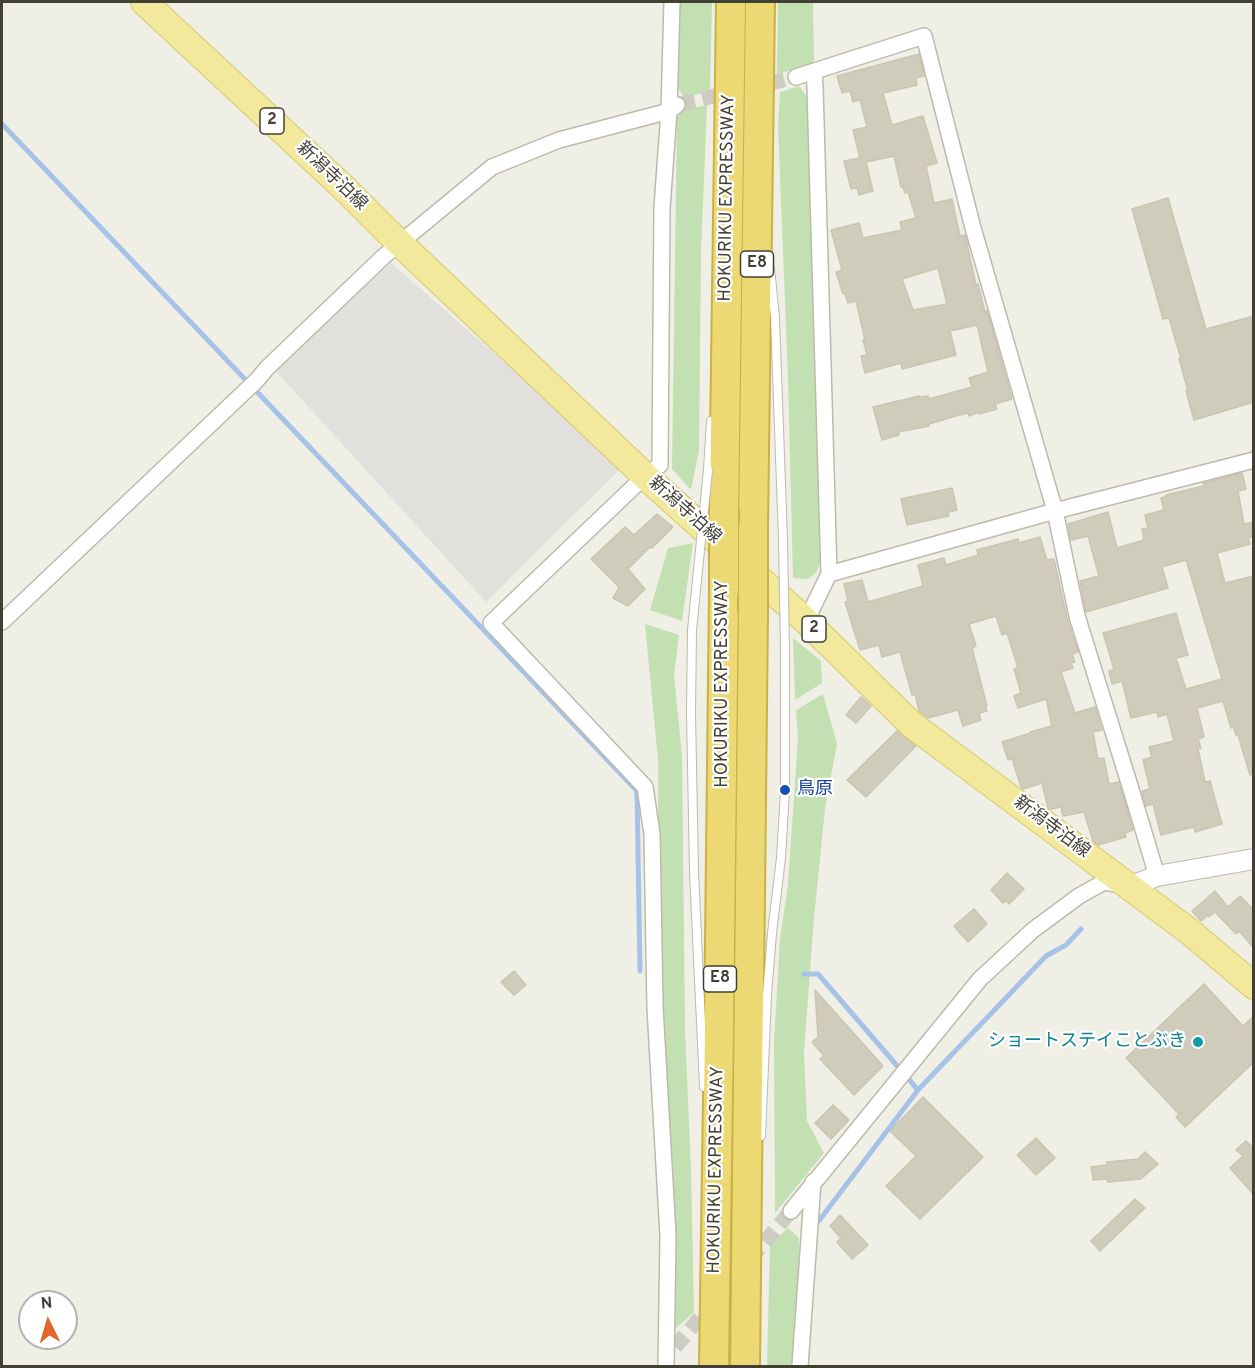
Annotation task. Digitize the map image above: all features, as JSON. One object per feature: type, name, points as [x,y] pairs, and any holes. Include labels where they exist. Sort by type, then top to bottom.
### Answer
[{"type":"highway","name":"HOKURIKU EXPRESSWAY","points":[[714,1366],[731,2]]},
{"type":"highway","name":"HOKURIKU EXPRESSWAY","points":[[747,1366],[753,526],[760,2]]},
{"type":"main road","name":"新潟寺泊線","points":[[144,2],[335,179],[645,476],[806,621],[911,723],[1190,932],[1254,986]]},
{"type":"street","points":[[665,1366],[668,1236],[655,1007],[652,834],[645,787],[491,623],[645,476],[660,465],[662,207],[675,107],[672,2]]},
{"type":"street","points":[[796,77],[924,36],[973,228],[1055,511],[1077,616],[1157,876]]},
{"type":"street","points":[[806,621],[829,574],[814,72]]},
{"type":"street","points":[[2,622],[399,242],[492,167],[559,140],[675,107]]},
{"type":"street","points":[[829,574],[1055,511],[1254,460]]},
{"type":"street","points":[[790,1211],[980,979],[1034,930],[1079,896],[1104,882],[1129,886],[1157,876],[1254,859]]},
{"type":"street","points":[[800,1366],[813,1182]]},
{"type":"street","points":[[665,1366],[675,1347]]},
{"type":"lane","points":[[720,167],[731,34]]},
{"type":"lane","points":[[758,150],[766,228]]},
{"type":"lane","points":[[761,1142],[767,995],[781,858],[785,790],[783,540],[775,317],[769,261]]},
{"type":"lane","points":[[705,1093],[694,872],[691,713],[692,630],[712,416]]},
{"type":"lane","points":[[708,1163],[715,1281]]},
{"type":"lane","points":[[747,1366],[754,1286]]},
{"type":"green space","points":[[680,2],[712,2],[710,92],[684,97],[676,85]]},
{"type":"green space","points":[[778,2],[813,2],[814,61],[809,66],[777,74]]},
{"type":"green space","points":[[799,86],[808,98],[820,563],[816,573],[808,579],[793,578],[778,126],[780,92]]},
{"type":"green space","points":[[707,105],[701,252],[699,451],[691,490],[672,469],[677,117],[685,110]]},
{"type":"green space","points":[[693,543],[682,621],[650,610],[668,548]]},
{"type":"green space","points":[[645,624],[679,635],[674,675],[682,756],[685,1028],[694,1312],[675,1329],[662,1015],[658,760]]},
{"type":"green space","points":[[793,638],[821,661],[822,683],[795,700]]},
{"type":"green space","points":[[823,694],[837,744],[825,809],[804,1052],[807,1121],[824,1153],[775,1213],[774,1042],[780,939],[788,884],[798,738],[796,710]]},
{"type":"green space","points":[[788,1228],[799,1238],[797,1366],[767,1366],[770,1245]]},
{"type":"shaded area","points":[[391,263],[623,466],[486,602],[273,368]]},
{"type":"building","points":[[919,54],[924,76],[916,78],[917,85],[883,93],[892,125],[923,116],[937,163],[926,166],[934,203],[952,199],[960,236],[965,235],[976,285],[978,284],[985,312],[987,311],[1012,399],[995,404],[997,409],[969,416],[968,413],[956,416],[929,424],[929,426],[898,432],[899,435],[882,440],[873,407],[919,396],[928,396],[929,399],[972,387],[969,378],[988,372],[977,325],[950,331],[956,355],[902,369],[901,363],[865,373],[861,356],[867,355],[856,301],[848,303],[843,294],[836,272],[842,270],[831,230],[859,223],[863,238],[902,230],[900,222],[916,218],[908,192],[905,193],[901,187],[894,156],[866,162],[873,191],[859,195],[857,188],[851,189],[844,161],[860,158],[853,130],[867,127],[860,100],[853,102],[850,91],[842,93],[837,76]],"holes":[[[938,268],[947,304],[913,310],[902,279]]]},
{"type":"building","points":[[1168,198],[1206,329],[1254,316],[1254,402],[1194,420],[1179,359],[1181,359],[1169,318],[1163,319],[1132,209]]},
{"type":"building","points":[[1242,473],[1246,489],[1238,491],[1244,524],[1254,522],[1254,536],[1248,538],[1250,544],[1217,553],[1225,583],[1254,576],[1254,774],[1250,775],[1238,735],[1234,727],[1231,728],[1223,701],[1197,708],[1204,737],[1198,739],[1201,748],[1198,749],[1205,782],[1210,781],[1222,824],[1195,832],[1194,827],[1161,835],[1153,804],[1146,806],[1142,791],[1150,789],[1143,760],[1152,757],[1149,747],[1174,741],[1167,714],[1158,717],[1157,712],[1131,718],[1122,681],[1112,684],[1109,671],[1114,669],[1103,633],[1176,613],[1188,655],[1176,658],[1186,689],[1222,679],[1186,560],[1162,567],[1168,588],[1086,612],[1080,581],[1099,576],[1088,536],[1071,540],[1068,524],[1108,512],[1117,548],[1144,540],[1142,529],[1148,528],[1145,515],[1164,510],[1161,498],[1166,495],[1204,486],[1203,483]]},
{"type":"building","points":[[952,488],[957,510],[948,512],[949,516],[907,525],[901,499]]},
{"type":"building","points":[[657,514],[673,527],[628,569],[645,589],[628,606],[613,598],[619,587],[591,559],[625,527],[634,535]]},
{"type":"building","points":[[1040,537],[1047,560],[1054,559],[1067,618],[1078,652],[1072,654],[1075,662],[1071,663],[1073,668],[1061,672],[1075,713],[1095,707],[1102,730],[1093,732],[1098,759],[1104,758],[1109,784],[1119,782],[1133,830],[1125,833],[1126,837],[1098,845],[1093,841],[1084,812],[1063,816],[1061,807],[1048,808],[1042,783],[1023,789],[1012,759],[1008,760],[1002,742],[1052,726],[1046,699],[1018,708],[1014,696],[1021,693],[1014,669],[1018,668],[1007,633],[1002,635],[996,616],[969,624],[976,646],[972,648],[987,711],[979,713],[981,720],[963,726],[958,710],[928,718],[919,711],[900,652],[882,657],[879,645],[860,650],[845,602],[848,601],[844,584],[862,580],[868,602],[923,586],[918,565],[944,558],[946,565],[978,555],[977,550],[1018,539],[1019,543]]},
{"type":"building","points":[[861,697],[871,706],[856,723],[846,715]]},
{"type":"building","points":[[897,731],[916,746],[866,797],[847,780]]},
{"type":"building","points":[[1007,873],[1024,889],[1009,904],[1006,900],[1003,903],[991,890]]},
{"type":"building","points":[[1215,891],[1228,907],[1240,896],[1254,910],[1254,948],[1239,931],[1236,934],[1215,912],[1201,921],[1192,911]]},
{"type":"building","points":[[974,909],[987,924],[968,942],[954,926]]},
{"type":"building","points":[[514,971],[526,985],[514,995],[501,982]]},
{"type":"building","name":"ショートステイことぶき","points":[[1204,984],[1243,1026],[1254,1016],[1254,1062],[1185,1127],[1176,1117],[1179,1114],[1126,1058]]},
{"type":"building","points":[[815,990],[883,1066],[854,1095],[820,1059],[824,1056],[812,1042],[818,1037]]},
{"type":"building","points":[[923,1097],[983,1157],[920,1219],[886,1186],[916,1156],[890,1131]]},
{"type":"building","points":[[833,1105],[849,1120],[831,1139],[815,1123]]},
{"type":"building","points":[[1036,1138],[1055,1158],[1036,1175],[1017,1155]]},
{"type":"building","points":[[1246,1141],[1252,1147],[1254,1146],[1254,1195],[1230,1168],[1243,1156],[1236,1150]]},
{"type":"building","points":[[1145,1152],[1158,1164],[1141,1179],[1108,1182],[1107,1179],[1093,1180],[1091,1167],[1107,1165],[1107,1162],[1138,1159]]},
{"type":"building","points":[[1135,1199],[1145,1208],[1100,1251],[1091,1241]]},
{"type":"building","points":[[840,1215],[868,1245],[852,1259],[837,1242],[841,1238],[830,1226]]},
{"type":"waterway","points":[[2,124],[637,791],[640,971]]},
{"type":"waterway","points":[[818,1222],[918,1090],[1046,956],[1066,945],[1081,929]]},
{"type":"waterway","points":[[804,974],[818,974],[918,1090]]},
{"type":"tunnel","points":[[680,104],[796,77]]},
{"type":"tunnel","points":[[675,1347],[791,1211]]},
{"type":"place","name":"鳥原","points":[[785,790]]},
{"type":"place","name":"ショートステイことぶき","points":[[1198,1042]]}]
